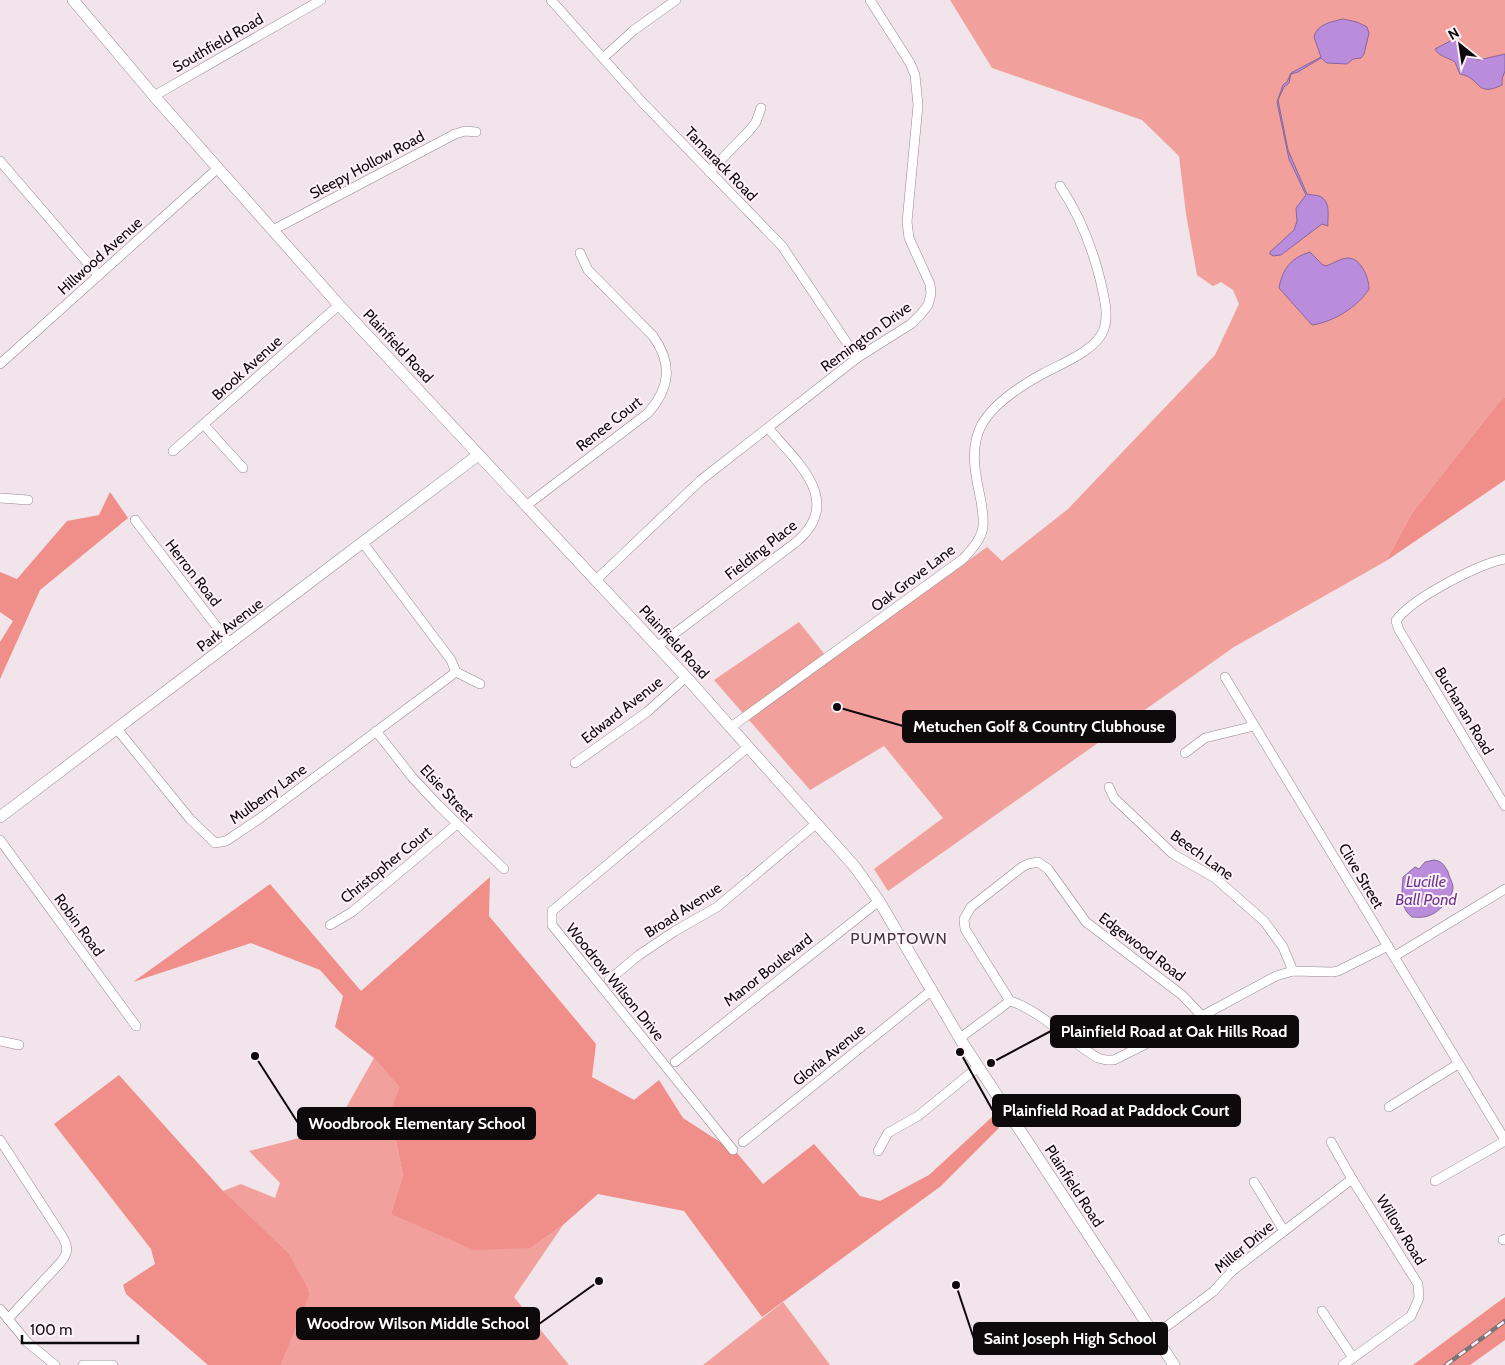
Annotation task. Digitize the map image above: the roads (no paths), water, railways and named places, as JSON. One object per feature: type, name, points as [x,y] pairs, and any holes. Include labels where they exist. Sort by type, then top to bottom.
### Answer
[{"type":"street","name":"Plainfield Road","points":[[73,0],[154,96],[339,305],[686,676],[855,867],[879,901],[978,1067],[1174,1365]]},
{"type":"street","name":"Southfield Road","points":[[154,96],[322,0]]},
{"type":"street","name":"Tamarack Road","points":[[552,0],[709,172],[782,246],[858,358]]},
{"type":"street","points":[[603,58],[634,30],[676,0]]},
{"type":"street","name":"Remington Drive","points":[[596,580],[701,480],[858,358],[911,324],[928,305],[931,294],[930,284],[909,238],[907,222],[918,105],[915,75],[910,63],[870,0]]},
{"type":"street","points":[[709,172],[749,132],[756,122],[761,108]]},
{"type":"street","name":"Sleepy Hollow Road","points":[[273,230],[455,134],[464,131],[476,132]]},
{"type":"street","points":[[0,161],[98,276]]},
{"type":"street","name":"Hillwood Avenue","points":[[0,364],[218,168]]},
{"type":"street","name":"Oak Grove Lane","points":[[731,727],[963,559],[974,548],[983,528],[974,461],[974,448],[981,426],[987,417],[1009,397],[1043,374],[1090,347],[1100,337],[1104,329],[1105,307],[1097,268],[1070,201],[1060,186]]},
{"type":"street","name":"Renee Court","points":[[527,505],[648,413],[662,395],[665,386],[665,366],[658,343],[588,270],[580,253]]},
{"type":"street","name":"Brook Avenue","points":[[173,451],[339,305]]},
{"type":"street","points":[[204,425],[243,468]]},
{"type":"street","name":"Fielding Place","points":[[658,646],[795,543],[811,528],[817,510],[817,497],[814,486],[768,428]]},
{"type":"street","name":"Park Avenue","points":[[0,817],[478,455]]},
{"type":"street","points":[[0,498],[28,500]]},
{"type":"street","name":"Herron Road","points":[[135,520],[230,644]]},
{"type":"street","points":[[363,543],[451,660],[456,672],[480,684]]},
{"type":"street","name":"Buchanan Road","points":[[1505,559],[1471,570],[1407,608],[1396,620],[1399,630],[1505,806]]},
{"type":"street","name":"Mulberry Lane","points":[[117,729],[190,819],[215,843],[226,841],[260,819],[456,672]]},
{"type":"street","name":"Edward Avenue","points":[[575,763],[647,712],[686,676]]},
{"type":"street","name":"Clive Street","points":[[1225,677],[1505,1141]]},
{"type":"street","points":[[1184,753],[1204,738],[1254,726]]},
{"type":"street","name":"Elsie Street","points":[[376,731],[412,777],[504,869]]},
{"type":"street","name":"Woodrow Wilson Drive","points":[[733,1150],[552,925],[552,912],[748,746]]},
{"type":"street","name":"Beech Lane","points":[[1108,787],[1114,798],[1173,854],[1215,878],[1264,921],[1283,947],[1293,971]]},
{"type":"street","name":"Christopher Court","points":[[330,925],[352,912],[457,824]]},
{"type":"street","name":"Broad Avenue","points":[[609,980],[640,954],[717,907],[816,824]]},
{"type":"street","name":"Robin Road","points":[[0,840],[136,1026]]},
{"type":"street","name":"Edgewood Road","points":[[1010,1002],[965,928],[964,920],[971,906],[1022,867],[1038,862],[1048,869],[1086,922],[1173,987],[1202,1016]]},
{"type":"street","points":[[1394,956],[1505,889]]},
{"type":"street","name":"Manor Boulevard","points":[[675,1062],[879,901]]},
{"type":"street","points":[[960,1038],[1010,1002],[1019,1004],[1031,1011],[1089,1053],[1098,1058],[1114,1060],[1276,976],[1293,971],[1338,971],[1388,946]]},
{"type":"street","name":"Gloria Avenue","points":[[743,1142],[932,990]]},
{"type":"street","points":[[0,1040],[19,1045]]},
{"type":"street","points":[[1389,1107],[1458,1064]]},
{"type":"street","points":[[878,1151],[888,1133],[918,1116],[978,1067]]},
{"type":"street","points":[[0,1140],[62,1236],[68,1249],[61,1262],[8,1319]]},
{"type":"street","points":[[1435,1181],[1505,1141]]},
{"type":"street","name":"Willow Road","points":[[1331,1142],[1352,1180],[1418,1284],[1419,1298],[1412,1316],[1343,1365]]},
{"type":"street","name":"Miller Drive","points":[[1154,1336],[1214,1291],[1232,1271],[1352,1180]]},
{"type":"street","points":[[1254,1182],[1284,1231]]},
{"type":"street","points":[[0,1309],[27,1342],[55,1365]]},
{"type":"street","points":[[1322,1311],[1353,1358]]},
{"type":"street","points":[[83,1365],[112,1365]]},
{"type":"water","points":[[1343,19],[1357,22],[1367,27],[1369,33],[1364,54],[1361,58],[1353,59],[1347,64],[1327,63],[1321,58],[1298,72],[1291,74],[1289,83],[1284,87],[1278,100],[1288,150],[1307,194],[1319,196],[1326,202],[1328,226],[1322,224],[1281,255],[1273,256],[1270,252],[1294,230],[1297,221],[1296,208],[1306,195],[1289,159],[1277,102],[1283,85],[1287,82],[1291,73],[1321,57],[1314,37],[1318,29],[1325,24]]},
{"type":"water","points":[[1454,39],[1467,54],[1479,60],[1505,54],[1505,71],[1502,85],[1487,89],[1479,86],[1472,79],[1460,74],[1455,62],[1441,55],[1435,49]]},
{"type":"water","points":[[1310,252],[1326,266],[1345,258],[1357,261],[1366,274],[1369,289],[1352,308],[1328,321],[1312,325],[1279,288],[1280,281],[1289,265],[1298,257]]},
{"type":"water","name":"Lucille Ball Pond","points":[[1434,860],[1446,868],[1453,887],[1452,892],[1448,901],[1436,912],[1426,917],[1412,917],[1403,904],[1403,877],[1415,867],[1419,869],[1425,862]]},
{"type":"railway","points":[[1446,1365],[1505,1321]]},
{"type":"place","name":"Metuchen Golf & Country Clubhouse","points":[[837,707]]},
{"type":"place","name":"Plainfield Road at Paddock Court","points":[[960,1052]]},
{"type":"place","name":"Woodbrook Elementary School","points":[[255,1056]]},
{"type":"place","name":"Plainfield Road at Oak Hills Road","points":[[991,1063]]},
{"type":"place","name":"Woodrow Wilson Middle School","points":[[599,1281]]},
{"type":"place","name":"Saint Joseph High School","points":[[956,1285]]},
{"type":"district","name":"PUMPTOWN","points":[[899,938]]}]
